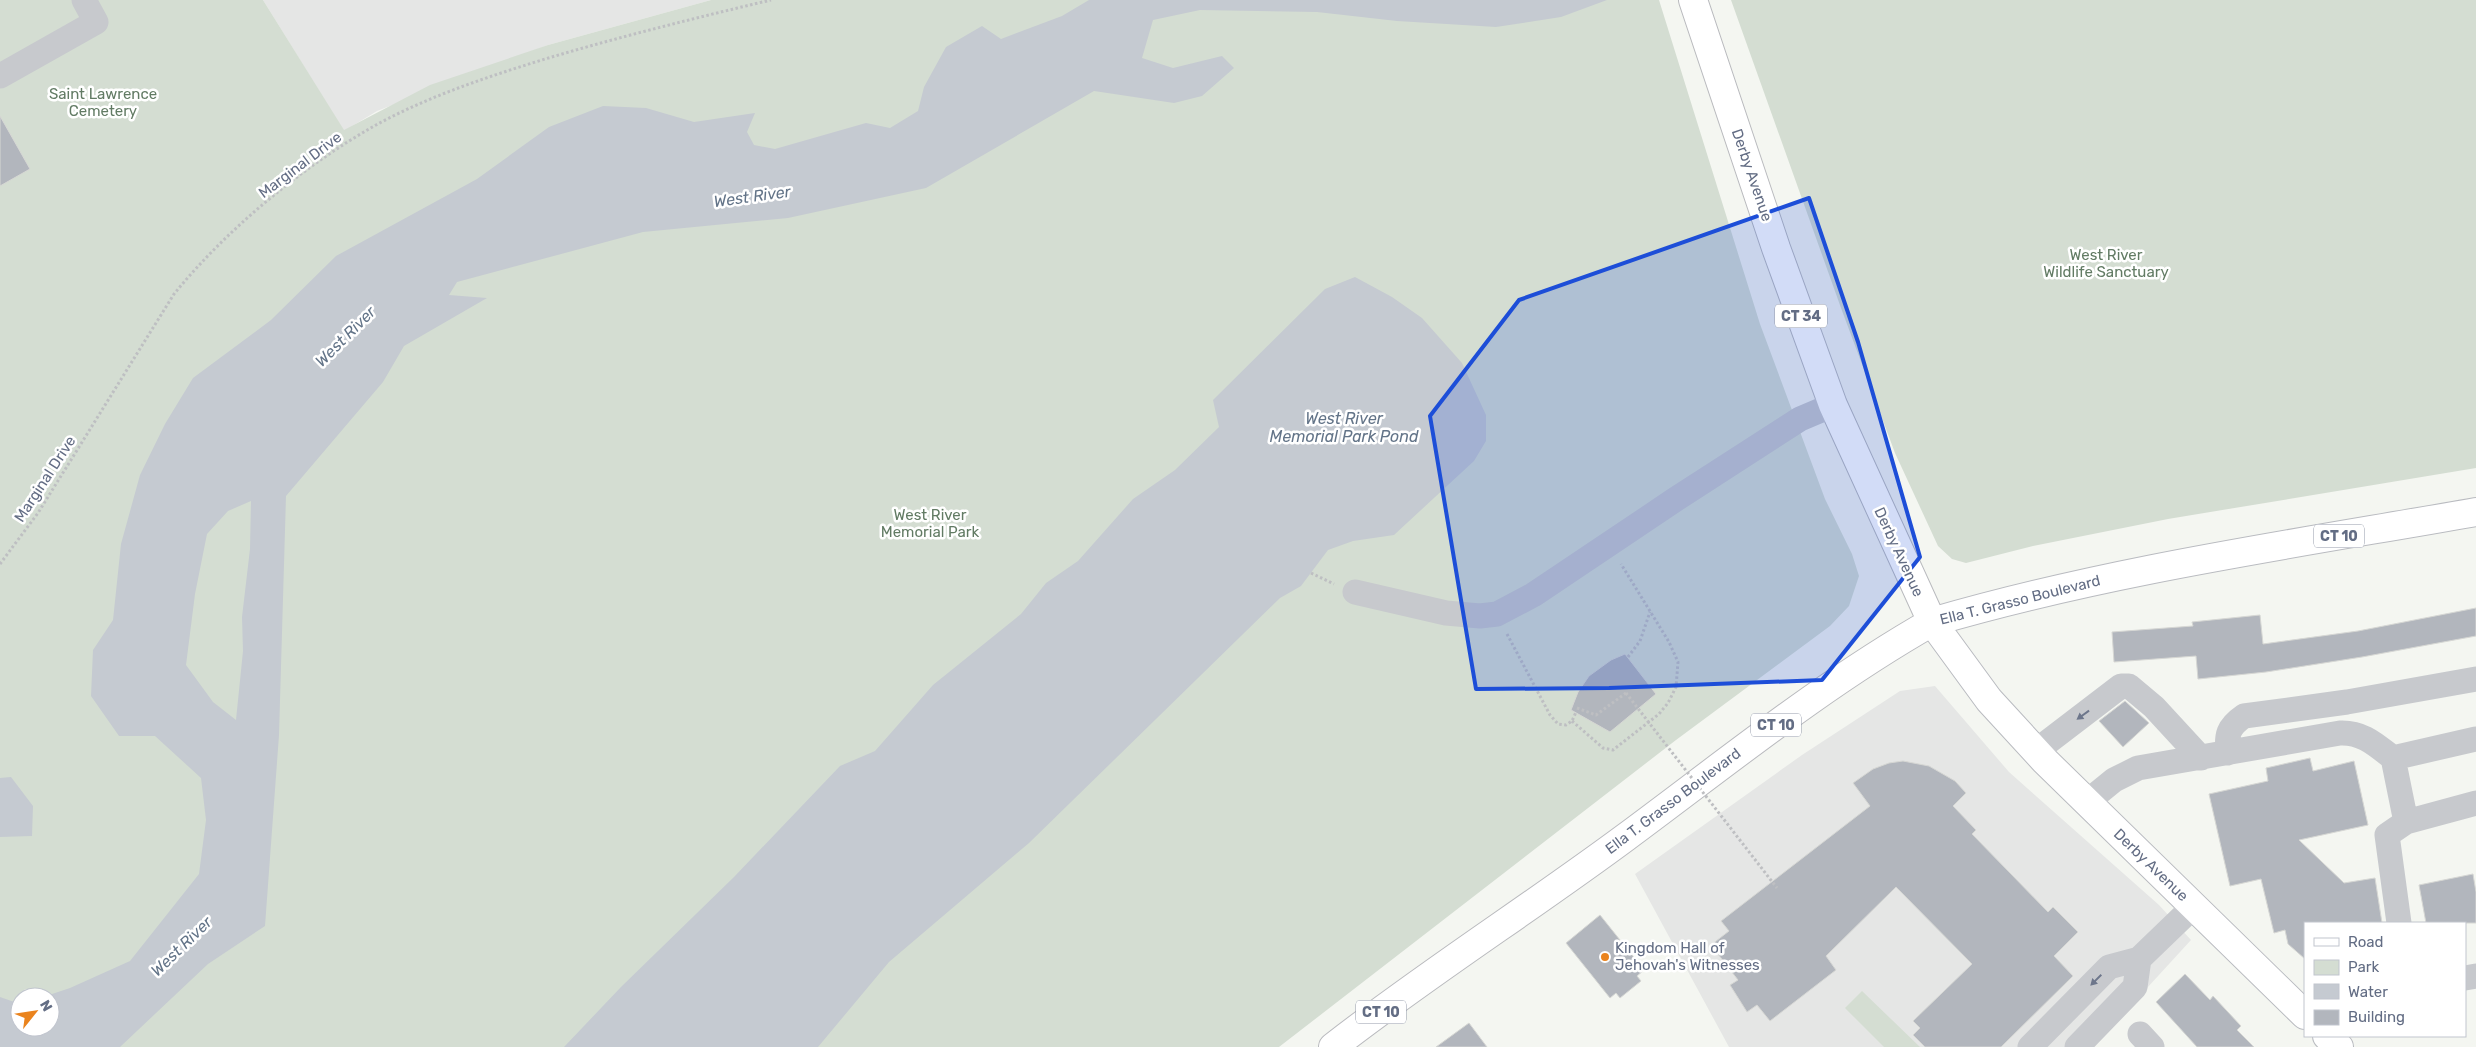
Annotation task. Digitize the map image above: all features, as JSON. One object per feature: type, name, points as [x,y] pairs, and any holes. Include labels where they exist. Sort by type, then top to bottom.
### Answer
[{"type":"main road","name":"Derby Avenue","points":[[1693,0],[1776,248],[1833,405],[1932,622],[1989,700],[2036,751],[2304,1014]]},
{"type":"main road","name":"Ella T. Grasso Boulevard","points":[[1343,1044],[1625,838],[1720,764],[1881,651],[1932,622],[1986,606],[2162,566],[2476,512]]},
{"type":"street","points":[[0,76],[96,22],[84,0]]},
{"type":"street","points":[[1356,592],[1446,613],[1480,616],[1497,614],[1533,595],[1800,420],[1833,405]]},
{"type":"street","points":[[2228,754],[2226,735],[2232,724],[2244,716],[2347,702],[2476,679]]},
{"type":"street","points":[[2036,751],[2121,686],[2128,686],[2154,707],[2201,758]]},
{"type":"street","points":[[2347,702],[2349,733]]},
{"type":"street","points":[[2087,802],[2114,780],[2138,768],[2349,733],[2367,738],[2394,758],[2406,822]]},
{"type":"street","points":[[2394,758],[2476,740]]},
{"type":"street","points":[[2399,922],[2387,835],[2406,822],[2476,803]]},
{"type":"street","points":[[2030,1047],[2109,967],[2139,959],[2194,906]]},
{"type":"street","points":[[2077,1047],[2135,987],[2139,959]]},
{"type":"path","name":"Marginal Drive","points":[[0,564],[42,505],[174,294],[195,269],[224,241],[290,183],[377,125],[460,88],[597,43],[771,0]]},
{"type":"path","points":[[1572,721],[1603,748],[1613,750],[1659,714],[1668,703],[1676,687],[1678,662],[1669,642],[1609,544]]},
{"type":"path","points":[[1628,657],[1640,641],[1650,611]]},
{"type":"path","points":[[1497,614],[1550,715],[1558,724],[1566,725],[1572,721],[1576,710],[1596,715],[1626,693],[1777,888]]},
{"type":"highlighted area","points":[[1809,198],[1858,342],[1920,557],[1822,680],[1609,688],[1476,689],[1430,416],[1519,300]]},
{"type":"shaded area","points":[[263,0],[711,0],[548,45],[377,111],[344,131]]},
{"type":"shaded area","points":[[1935,686],[2009,772],[2159,905],[2191,940],[2093,1047],[1729,1047],[1635,874],[1802,755],[1900,691]]},
{"type":"green space","name":"West River Memorial Park","points":[[0,0],[263,0],[344,130],[430,85],[548,45],[711,0],[1659,0],[1760,324],[1825,499],[1852,554],[1859,576],[1849,606],[1830,626],[1676,740],[1279,1047],[0,1047]]},
{"type":"green space","name":"West River Wildlife Sanctuary","points":[[1731,0],[2476,0],[2476,468],[2168,519],[2033,546],[1966,563],[1952,559],[1938,546],[1895,453]]},
{"type":"green space","points":[[1862,991],[1920,1047],[1884,1047],[1845,1008]]},
{"type":"water","name":"West River","points":[[1089,0],[1607,0],[1561,17],[1496,27],[1397,21],[1317,12],[1200,10],[1153,20],[1142,58],[1173,68],[1222,56],[1234,68],[1202,96],[1174,103],[1094,91],[926,188],[788,218],[643,232],[457,282],[449,295],[487,298],[404,346],[383,382],[286,496],[279,735],[265,926],[208,964],[120,1047],[0,1047],[0,997],[10,1000],[10,1037],[60,1037],[60,991],[130,961],[199,874],[206,820],[201,778],[155,736],[119,736],[91,696],[93,650],[113,620],[121,544],[140,475],[165,424],[193,378],[271,320],[336,256],[477,179],[549,127],[603,106],[646,108],[694,122],[755,113],[747,132],[754,145],[775,149],[866,123],[890,128],[918,111],[924,87],[946,47],[982,26],[1001,39],[1062,16]],"holes":[[[251,501],[250,549],[242,617],[243,651],[236,720],[213,702],[186,665],[195,594],[207,534],[228,511]]]},
{"type":"water","name":"West River Memorial Park Pond","points":[[1355,277],[1392,297],[1422,318],[1462,363],[1486,415],[1486,441],[1474,461],[1394,535],[1353,541],[1328,550],[1301,586],[1280,598],[1029,843],[889,962],[818,1047],[564,1047],[621,987],[734,877],[840,766],[875,751],[933,685],[1021,614],[1046,583],[1078,561],[1133,499],[1175,470],[1219,427],[1213,400],[1325,289]]},
{"type":"water","points":[[11,777],[33,806],[32,836],[0,837],[0,778]]},
{"type":"building","points":[[0,116],[30,169],[0,186]]},
{"type":"building","points":[[2476,608],[2476,636],[2266,672],[2198,679],[2196,656],[2114,662],[2112,632],[2193,626],[2192,622],[2260,615],[2263,644],[2358,631]]},
{"type":"building","points":[[1625,654],[1656,694],[1610,732],[1571,710],[1578,692],[1589,676],[1611,660]]},
{"type":"building","points":[[2125,701],[2149,723],[2123,747],[2099,721]]},
{"type":"building","points":[[2310,758],[2313,771],[2354,761],[2368,825],[2299,840],[2344,883],[2375,878],[2382,922],[2304,922],[2304,958],[2288,944],[2285,930],[2274,933],[2261,879],[2230,886],[2209,794],[2268,781],[2266,768]]},
{"type":"building","points":[[1903,761],[1929,766],[1955,781],[1966,793],[1953,806],[1976,830],[1972,834],[2048,912],[2053,907],[2078,932],[2054,956],[2073,976],[2001,1047],[1925,1047],[1913,1035],[1920,1028],[1913,1021],[1972,964],[1896,887],[1826,956],[1836,970],[1770,1021],[1757,1005],[1747,1012],[1730,985],[1738,980],[1711,945],[1729,931],[1721,921],[1870,806],[1853,783],[1873,769],[1889,763]]},
{"type":"building","points":[[2473,874],[2476,892],[2476,923],[2426,922],[2419,885]]},
{"type":"building","name":"Kingdom Hall of Jehovah's Witnesses","points":[[1600,915],[1644,970],[1637,976],[1641,981],[1620,998],[1616,993],[1610,998],[1566,943]]},
{"type":"building","points":[[2185,974],[2210,1000],[2213,996],[2241,1026],[2237,1030],[2254,1047],[2197,1047],[2156,1002]]},
{"type":"building","points":[[1469,1023],[1487,1047],[1436,1047]]},
{"type":"place","name":"Kingdom Hall of Jehovah's Witnesses","points":[[1605,957]]},
{"type":"park label","name":"Saint Lawrence Cemetery","points":[[103,102]]}]
